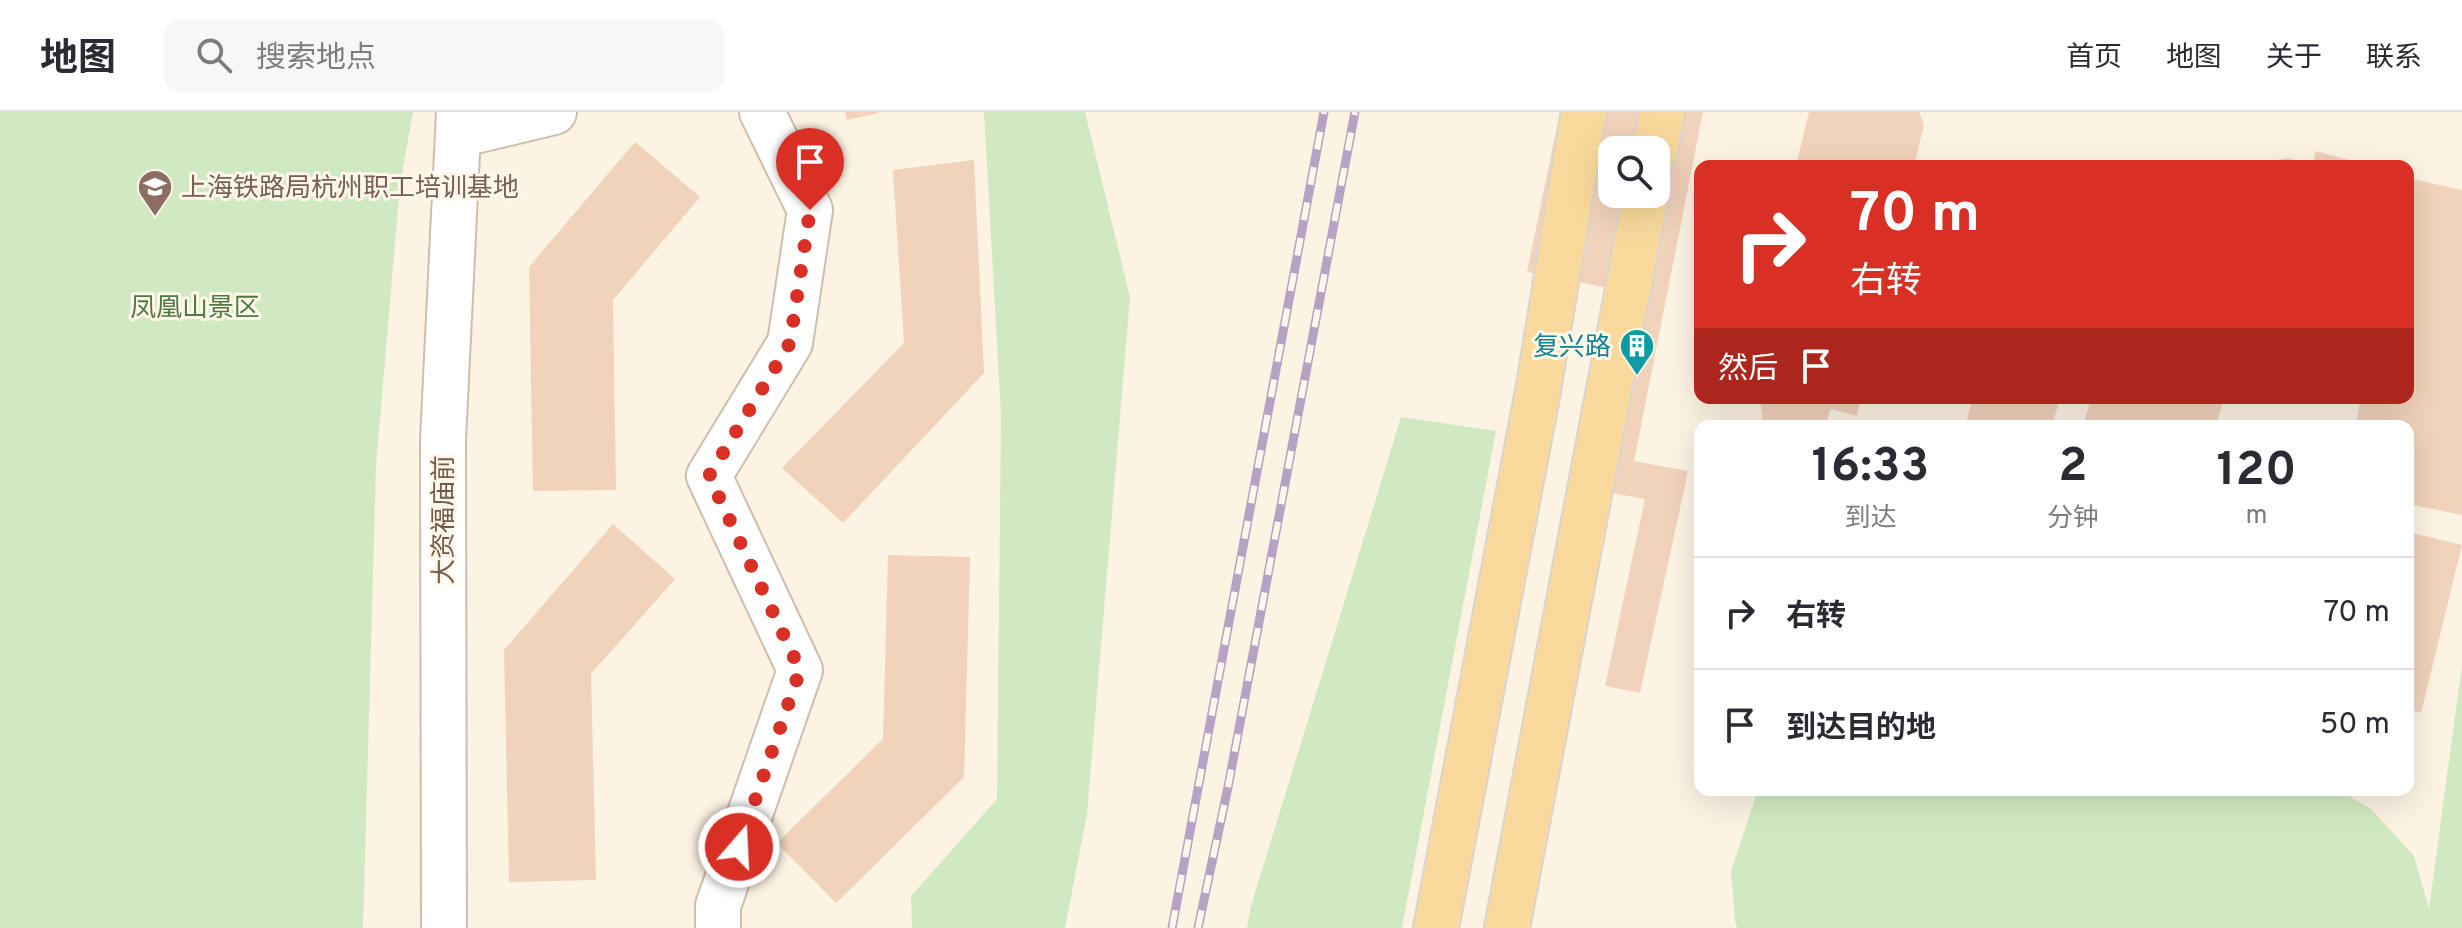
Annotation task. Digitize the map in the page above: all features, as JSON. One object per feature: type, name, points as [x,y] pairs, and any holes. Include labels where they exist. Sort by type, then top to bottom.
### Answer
[{"type":"main road","points":[[1436,928],[1538,391],[1584,112]]},
{"type":"main road","points":[[1658,136],[1662,112]]},
{"type":"main road","points":[[1507,928],[1643,208]]},
{"type":"street","points":[[459,124],[554,112]]},
{"type":"street","points":[[718,928],[718,906],[800,670],[709,476],[790,343],[810,210],[762,112]]},
{"type":"street","name":"大资福庙前","points":[[444,928],[443,440],[459,124]]},
{"type":"green space","name":"凤凰山景区","points":[[0,112],[413,112],[400,185],[376,466],[363,928],[0,928]]},
{"type":"green space","points":[[984,112],[1085,112],[1130,297],[1087,814],[1065,928],[912,928],[911,896],[997,799],[1001,416]]},
{"type":"green space","points":[[1401,417],[1496,431],[1402,928],[1247,928],[1251,906]]},
{"type":"green space","points":[[2462,664],[2462,928],[1737,928],[1731,871],[1756,796],[2349,796],[2371,809],[2414,856],[2429,909]]},
{"type":"building","points":[[845,112],[878,112],[878,113],[847,120]]},
{"type":"building","name":"复兴路","points":[[1560,112],[1703,112],[1634,461],[1688,471],[1640,693],[1605,686],[1645,499],[1601,491],[1638,294],[1527,272]]},
{"type":"building","points":[[1809,112],[1919,112],[1924,125],[1915,160],[1797,160]]},
{"type":"building","points":[[635,142],[700,197],[613,300],[616,490],[533,491],[529,267]]},
{"type":"building","points":[[2316,151],[2348,160],[2314,160]]},
{"type":"building","points":[[974,160],[984,373],[843,523],[782,468],[904,343],[893,170]]},
{"type":"building","points":[[2414,179],[2462,190],[2462,515],[2414,505],[2414,420],[2356,420],[2360,404],[2414,404]]},
{"type":"building","points":[[1761,404],[1860,404],[1857,416],[1830,409],[1827,420],[1762,420]]},
{"type":"building","points":[[1971,404],[2058,404],[2054,420],[1967,420]]},
{"type":"building","points":[[2089,404],[2222,404],[2218,420],[2085,420]]},
{"type":"building","points":[[613,524],[675,579],[591,674],[596,880],[509,882],[504,650]]},
{"type":"building","points":[[2414,533],[2462,545],[2421,713],[2414,711]]},
{"type":"building","points":[[888,555],[970,557],[964,777],[836,903],[777,843],[883,739]]},
{"type":"railway","points":[[1172,928],[1324,112]]},
{"type":"railway","points":[[1198,928],[1228,787],[1355,112]]},
{"type":"place","name":"上海铁路局杭州职工培训基地","points":[[155,218]]},
{"type":"place","name":"复兴路","points":[[1637,377]]},
{"type":"route","points":[[739,847],[800,670],[709,476],[790,343],[810,210]]}]
